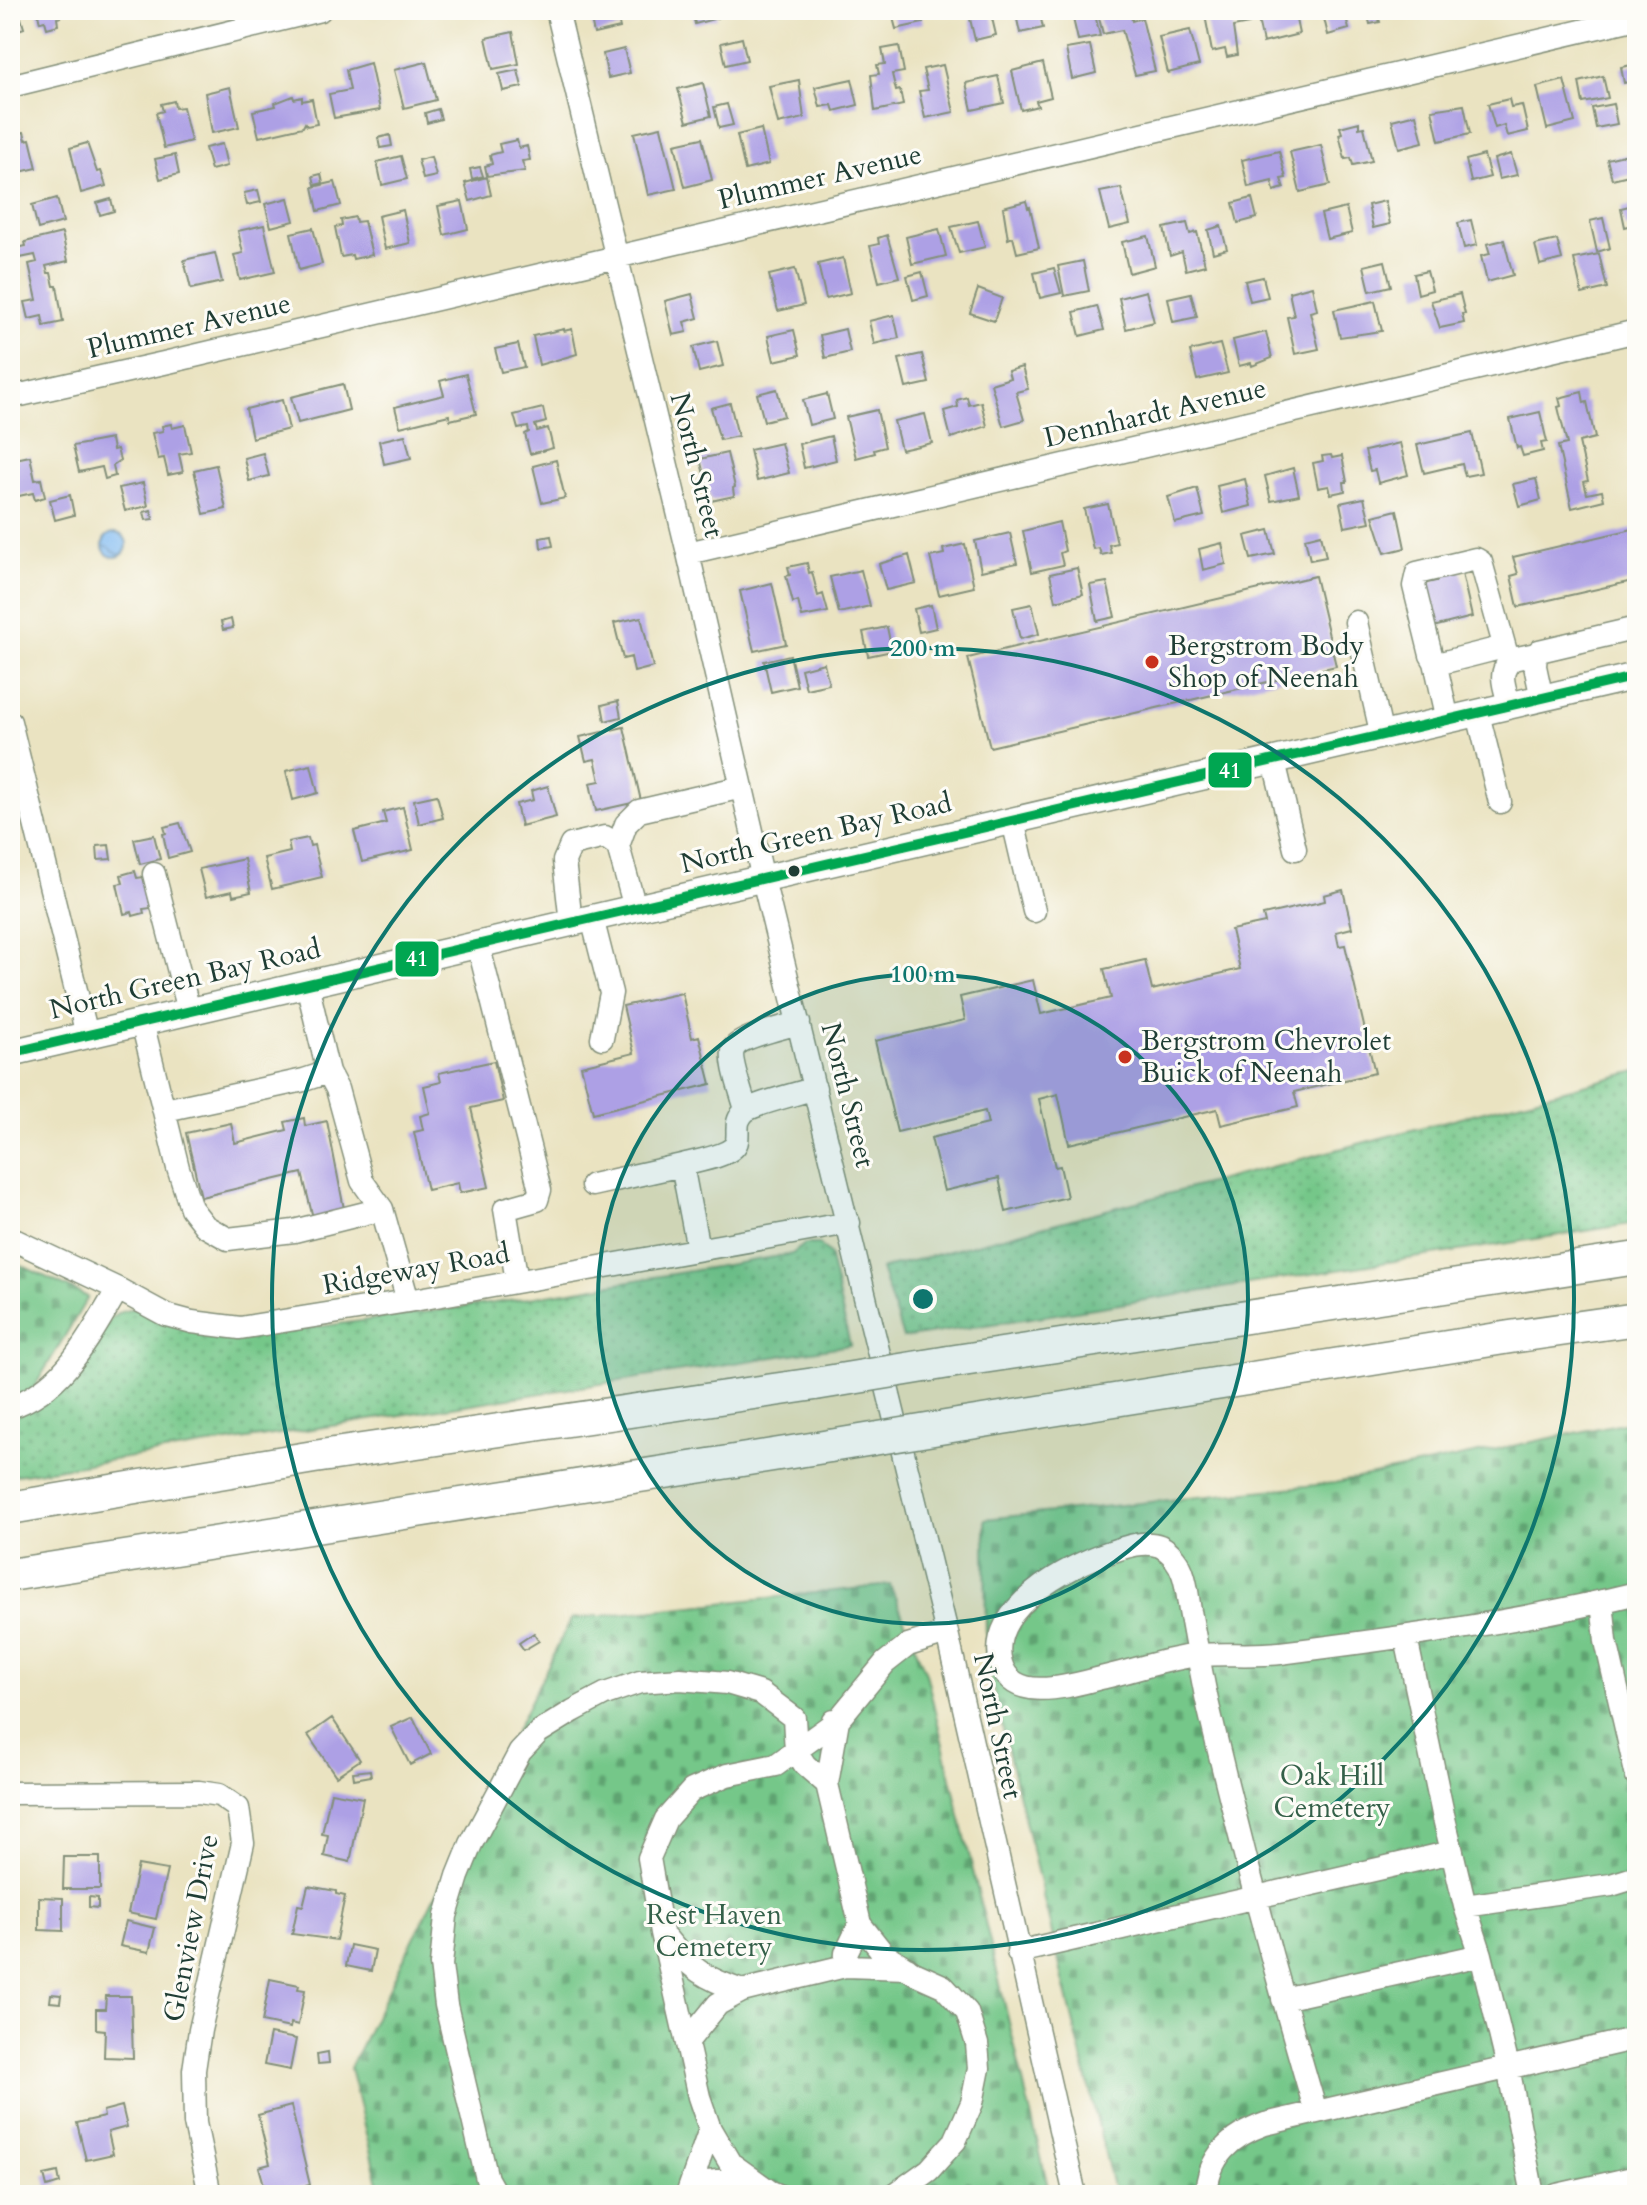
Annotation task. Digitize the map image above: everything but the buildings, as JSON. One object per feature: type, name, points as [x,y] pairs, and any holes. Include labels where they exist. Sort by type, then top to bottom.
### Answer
[{"type":"highway","points":[[10,1508],[330,1455],[1637,1258]]},
{"type":"highway","points":[[10,1575],[1637,1319]]},
{"type":"highway","points":[[1510,1337],[1637,1339]]},
{"type":"main road","name":"North Green Bay Road","points":[[10,1053],[1637,676]]},
{"type":"street","points":[[10,86],[320,10]]},
{"type":"street","name":"North Street","points":[[557,10],[763,879],[947,1633],[1075,2195]]},
{"type":"street","name":"Plummer Avenue","points":[[13,396],[1637,18]]},
{"type":"street","name":"Dennhardt Avenue","points":[[688,553],[1636,336]]},
{"type":"street","points":[[1448,720],[1414,577],[1417,573],[1476,559],[1484,568],[1508,653],[1502,676],[1510,706]]},
{"type":"street","points":[[1356,622],[1382,736]]},
{"type":"street","points":[[1435,662],[1508,653],[1536,654],[1637,628]]},
{"type":"street","points":[[1536,654],[1535,666],[1542,699]]},
{"type":"street","points":[[1478,714],[1500,802]]},
{"type":"street","points":[[10,722],[87,1035]]},
{"type":"street","points":[[1274,761],[1295,849]]},
{"type":"street","points":[[635,908],[618,846],[626,824],[639,811],[742,787]]},
{"type":"street","points":[[1013,821],[1034,911]]},
{"type":"street","points":[[602,1038],[611,993],[581,920],[564,861],[571,845],[605,837],[618,846]]},
{"type":"street","points":[[154,874],[189,1011]]},
{"type":"street","points":[[478,944],[540,1190],[537,1200],[505,1209],[517,1281]]},
{"type":"street","points":[[307,984],[328,1072],[337,1089],[362,1181],[382,1209],[408,1301]]},
{"type":"street","points":[[142,1022],[191,1208],[205,1226],[228,1239],[294,1231],[382,1209]]},
{"type":"street","points":[[746,1110],[732,1058],[734,1047],[742,1041],[799,1023]]},
{"type":"street","points":[[165,1110],[328,1072]]},
{"type":"street","points":[[592,1185],[727,1153],[734,1149],[737,1142],[736,1122],[746,1110],[815,1088]]},
{"type":"street","points":[[682,1165],[698,1249]]},
{"type":"street","name":"Ridgeway Road","points":[[10,1238],[166,1315],[240,1328],[849,1223]]},
{"type":"street","points":[[10,1407],[38,1394],[58,1379],[77,1356],[118,1289]]},
{"type":"street","points":[[1316,2112],[1256,1898],[1197,1655],[1183,1572],[1173,1556],[1159,1546],[1151,1545],[1124,1547],[1099,1556],[1052,1578],[1021,1606],[1005,1626],[1000,1639],[999,1658],[1005,1675],[1014,1683],[1031,1689],[1069,1685],[1197,1655],[1258,1656],[1406,1638],[1637,1593]]},
{"type":"street","points":[[1602,1601],[1606,1641],[1637,1777]]},
{"type":"street","points":[[778,2195],[730,2163],[710,2129],[699,2097],[662,1933],[649,1858],[666,1819],[692,1790],[727,1775],[776,1765],[838,1720],[860,1690],[908,1645],[947,1633]]},
{"type":"street","points":[[1406,1638],[1452,1852],[1508,2067],[1533,2195]]},
{"type":"street","points":[[496,2195],[487,2179],[478,2145],[446,2005],[441,1965],[446,1916],[458,1876],[488,1808],[520,1752],[539,1732],[573,1711],[605,1694],[640,1682],[680,1679],[727,1683],[761,1693],[794,1718],[816,1722],[838,1720]]},
{"type":"street","points":[[794,1718],[796,1751],[805,1765],[827,1784]]},
{"type":"street","points":[[838,1720],[827,1784],[860,1924],[883,1953],[943,1986],[967,2012],[977,2044],[979,2068],[972,2103],[955,2141],[929,2170],[894,2195]]},
{"type":"street","name":"Glenview Drive","points":[[10,1793],[199,1792],[219,1795],[238,1808],[243,1843],[200,2030],[194,2070],[195,2123],[210,2195]]},
{"type":"street","points":[[1018,1952],[1452,1852]]},
{"type":"street","points":[[1465,1906],[1611,1885],[1637,1877]]},
{"type":"street","points":[[845,1966],[846,1953],[860,1924]]},
{"type":"street","points":[[662,1933],[682,1957],[707,1979],[742,1991]]},
{"type":"street","points":[[1283,1999],[1481,1955]]},
{"type":"street","points":[[687,2042],[718,2004],[742,1991],[845,1966],[907,1968]]},
{"type":"street","points":[[1206,2195],[1207,2179],[1225,2146],[1243,2132],[1265,2124],[1637,2038]]},
{"type":"street","points":[[688,2195],[710,2129]]},
{"type":"street","points":[[1557,2195],[1637,2177]]},
{"type":"street","points":[[688,2195],[707,2182],[750,2178]]},
{"type":"green space","points":[[1637,1071],[1637,1223],[903,1338],[881,1269]]},
{"type":"green space","points":[[805,1244],[819,1244],[829,1254],[850,1345],[10,1476],[10,1417],[19,1415],[62,1385],[111,1318],[135,1308],[287,1331],[523,1299],[792,1254]]},
{"type":"green space","points":[[10,1260],[88,1297],[32,1391],[10,1402]]},
{"type":"green space","name":"Oak Hill Cemetery","points":[[1637,1420],[1637,2195],[1115,2195],[986,1659],[985,1519],[1335,1483]]},
{"type":"green space","name":"Rest Haven Cemetery","points":[[890,1585],[926,1673],[1050,2195],[381,2195],[350,2068],[571,1619]]},
{"type":"water","points":[[115,533],[126,540],[127,545],[120,556],[115,557],[104,550],[103,545],[110,534]]},
{"type":"transit line","name":"41","points":[[10,1053],[1637,676]]},
{"type":"place","name":"Bergstrom Body Shop of Neenah","points":[[1152,662]]},
{"type":"place","name":"Bergstrom Chevrolet Buick of Neenah","points":[[1125,1057]]}]
